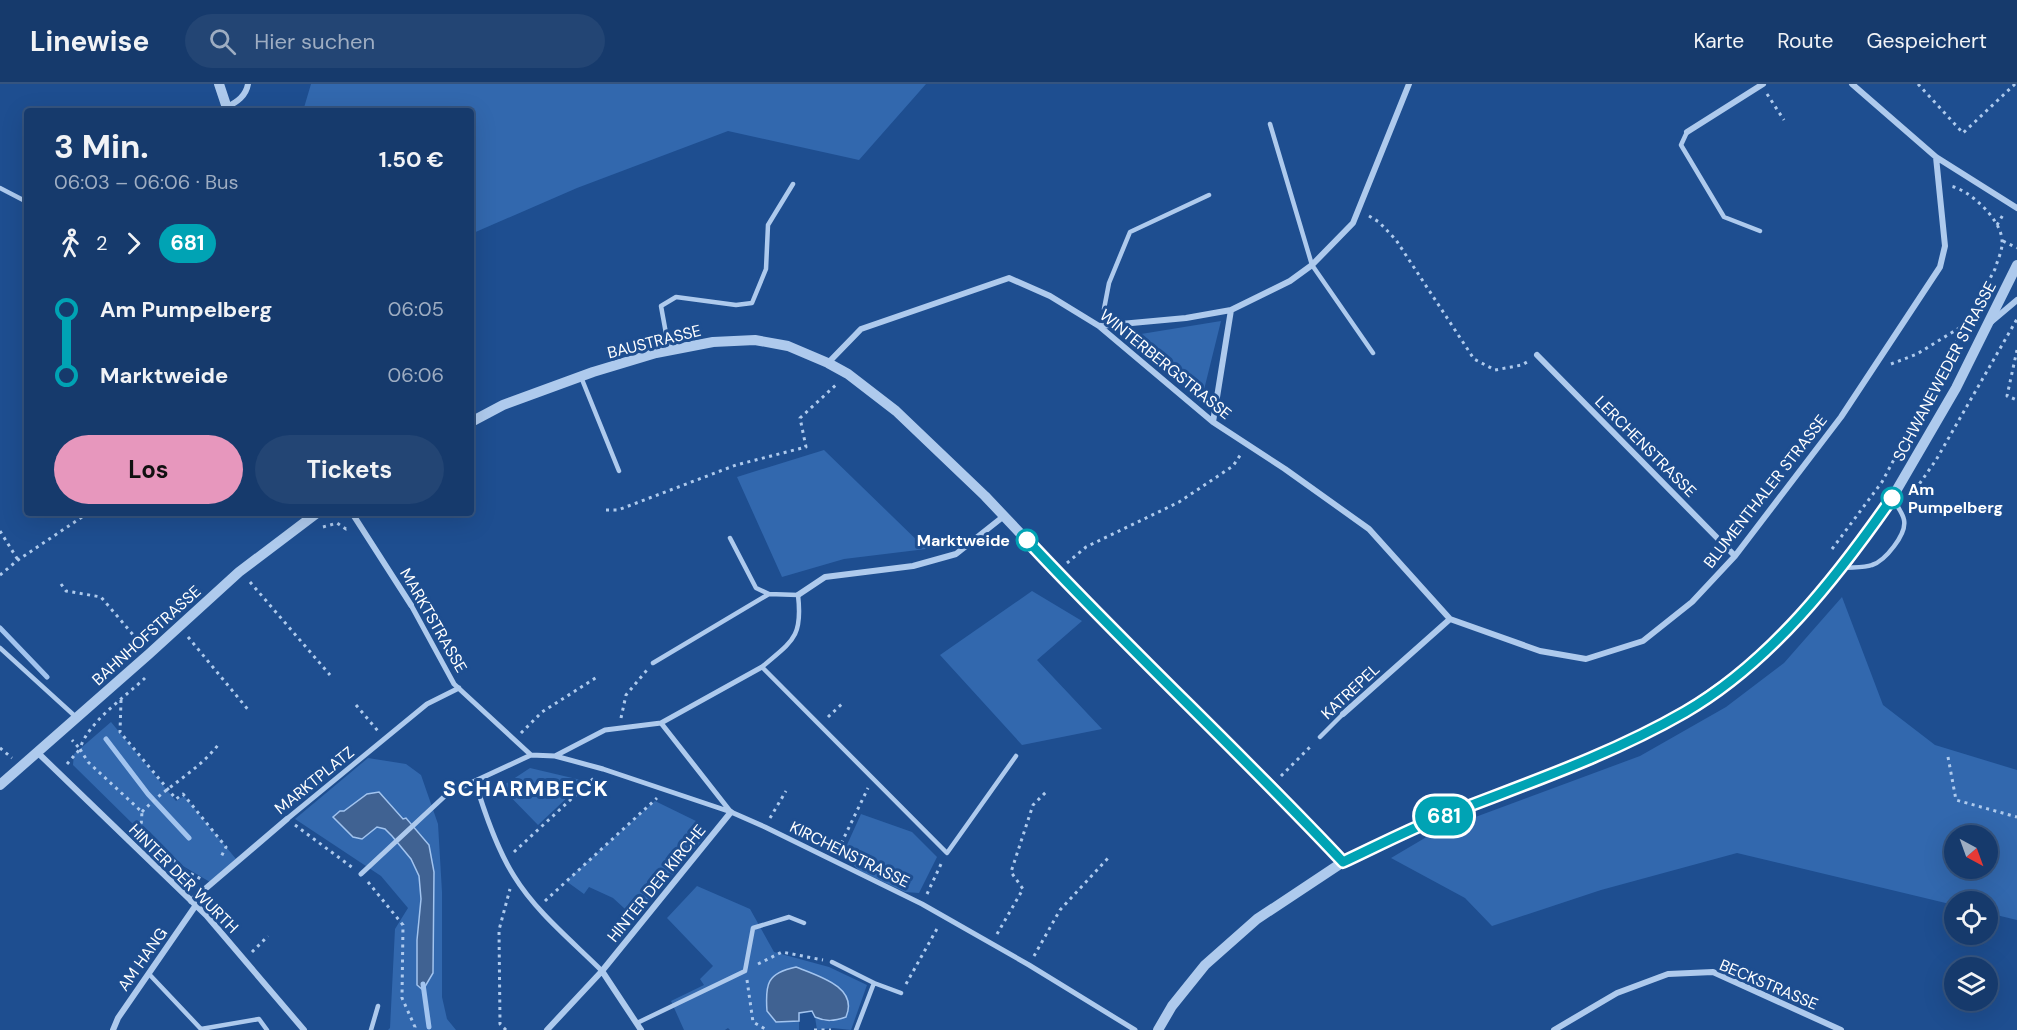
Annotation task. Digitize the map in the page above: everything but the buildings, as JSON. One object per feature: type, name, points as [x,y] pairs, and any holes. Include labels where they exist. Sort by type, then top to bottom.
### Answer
[{"type":"street","points":[[219,84],[228,108]]},
{"type":"street","points":[[229,108],[239,100],[248,88],[248,84]]},
{"type":"street","points":[[1099,326],[1186,318],[1232,310],[1290,281],[1312,266],[1353,223],[1360,211],[1409,84]]},
{"type":"street","points":[[1687,132],[1762,84]]},
{"type":"street","points":[[1852,84],[1936,157],[2017,208]]},
{"type":"street","name":"BLUMENTHALER STRASSE","points":[[1450,619],[1540,651],[1586,659],[1642,641],[1692,602],[1735,556],[1841,417],[1940,267],[1945,246],[1936,157]]},
{"type":"street","name":"SCHWANEWEDER STRASSE","points":[[1158,1030],[1172,1006],[1205,965],[1257,919],[1343,862],[1435,819],[1593,759],[1686,711],[1738,674],[1784,632],[1841,568],[1892,498],[1956,388],[2017,265]]},
{"type":"street","name":"WINTERBERGSTRASSE","points":[[828,363],[861,329],[1009,278],[1050,296],[1099,326],[1213,422],[1248,443],[1369,529],[1450,619]]},
{"type":"street","points":[[1986,327],[2017,300]]},
{"type":"street","points":[[1213,422],[1232,310]]},
{"type":"street","name":"BAUSTRASSE","points":[[474,420],[503,405],[581,377],[669,350],[713,342],[755,340],[788,346],[848,374]]},
{"type":"street","name":"LERCHENSTRASSE","points":[[1537,355],[1735,556]]},
{"type":"street","points":[[848,374],[897,411],[1005,516],[1123,640],[1271,785],[1343,862]]},
{"type":"street","name":"BAHNHOFSTRASSE","points":[[0,785],[238,572],[313,516]]},
{"type":"street","name":"MARKTSTRASSE","points":[[354,516],[411,605],[454,684],[531,755]]},
{"type":"street","points":[[798,595],[825,577],[913,566],[956,554],[1005,516]]},
{"type":"street","name":"KATREPEL","points":[[1343,714],[1450,619]]},
{"type":"street","points":[[555,756],[605,730],[661,723],[762,667]]},
{"type":"street","name":"MARKTPLATZ","points":[[193,903],[210,884],[385,738],[428,704],[459,688]]},
{"type":"street","points":[[661,723],[731,812]]},
{"type":"street","name":"HINTER DER WURTH","points":[[37,752],[206,915],[304,1030]]},
{"type":"street","points":[[362,874],[447,794],[531,755]]},
{"type":"street","name":"KIRCHENSTRASSE","points":[[531,755],[555,756],[603,770],[731,812],[765,827],[922,904],[1029,965],[1135,1030]]},
{"type":"street","points":[[474,781],[514,876],[538,907],[602,971],[641,1030]]},
{"type":"street","name":"HINTER DER KIRCHE","points":[[547,1030],[602,971],[731,812]]},
{"type":"street","name":"AM HANG","points":[[113,1030],[118,1018],[149,974],[193,903]]},
{"type":"street","name":"BECKSTRASSE","points":[[1554,1030],[1617,993],[1668,974],[1713,972],[1841,1030]]},
{"type":"lane","points":[[1270,124],[1312,266],[1373,353]]},
{"type":"lane","points":[[1687,132],[1682,145],[1724,217],[1760,231]]},
{"type":"lane","points":[[669,350],[662,306],[676,297],[736,305],[752,303],[766,269],[768,225],[793,184]]},
{"type":"lane","points":[[0,188],[24,200]]},
{"type":"lane","points":[[1110,324],[1104,309],[1109,284],[1130,232],[1209,195]]},
{"type":"lane","points":[[581,377],[619,471]]},
{"type":"lane","points":[[1841,568],[1872,566],[1884,559],[1904,531],[1904,520],[1892,498]]},
{"type":"lane","points":[[730,538],[756,588],[769,594],[798,595],[801,617],[794,639],[762,667],[947,853],[1016,756]]},
{"type":"lane","points":[[653,663],[769,594]]},
{"type":"lane","points":[[1,650],[77,718]]},
{"type":"lane","name":"KATREPEL","points":[[1320,737],[1343,714]]},
{"type":"lane","points":[[637,1023],[745,971],[753,928],[789,917],[804,923]]},
{"type":"lane","points":[[832,962],[874,983],[901,993]]},
{"type":"lane","points":[[149,974],[201,1029],[259,1019],[267,1030]]},
{"type":"lane","points":[[856,1030],[874,983]]},
{"type":"lane","points":[[371,1030],[378,1006]]},
{"type":"path","points":[[1762,84],[1784,120]]},
{"type":"path","points":[[1918,84],[1963,133],[2015,84]]},
{"type":"path","points":[[1939,185],[1961,188],[1992,216],[2003,241],[2017,248]]},
{"type":"path","points":[[1360,211],[1379,222],[1396,240],[1474,359],[1495,370],[1522,365],[1537,355]]},
{"type":"path","points":[[1832,549],[1882,482],[1995,269],[2003,241]]},
{"type":"path","points":[[1900,512],[1936,460],[2017,320]]},
{"type":"path","points":[[1872,370],[1917,354],[1965,325]]},
{"type":"path","points":[[2017,350],[2007,396],[2017,400]]},
{"type":"path","points":[[606,510],[618,510],[736,465],[806,447],[800,418],[848,374]]},
{"type":"path","points":[[1057,572],[1086,547],[1179,502],[1233,466],[1248,443]]},
{"type":"path","points":[[0,575],[18,560],[84,516]]},
{"type":"path","points":[[323,527],[337,523],[346,530],[358,521]]},
{"type":"path","points":[[0,531],[18,560]]},
{"type":"path","points":[[259,576],[249,581],[330,675]]},
{"type":"path","points":[[61,584],[66,591],[101,597],[149,654]]},
{"type":"path","points":[[194,628],[186,636],[250,712]]},
{"type":"path","points":[[618,729],[626,695],[653,663]]},
{"type":"path","points":[[58,772],[80,749],[83,739],[101,718],[150,674]]},
{"type":"path","points":[[514,739],[542,712],[597,677]]},
{"type":"path","points":[[121,700],[120,732],[176,799],[183,794],[226,847],[221,859],[214,865]]},
{"type":"path","points":[[819,725],[844,702]]},
{"type":"path","points":[[356,705],[385,738]]},
{"type":"path","points":[[63,730],[88,762],[142,812]]},
{"type":"path","name":"KATREPEL","points":[[1271,785],[1320,737]]},
{"type":"path","points":[[210,884],[182,869],[141,827],[142,812],[149,804],[209,756],[218,745]]},
{"type":"path","points":[[1948,757],[1956,800],[2017,817]]},
{"type":"path","points":[[505,859],[603,770]]},
{"type":"path","points":[[833,861],[873,778]]},
{"type":"path","points":[[538,907],[664,790]]},
{"type":"path","points":[[765,827],[786,791]]},
{"type":"path","points":[[991,944],[1023,889],[1011,872],[1033,806],[1046,792]]},
{"type":"path","points":[[287,819],[362,874],[403,925],[402,998],[415,1027],[414,1030]]},
{"type":"path","points":[[922,904],[947,853]]},
{"type":"path","points":[[1029,965],[1060,910],[1109,857]]},
{"type":"path","points":[[200,879],[207,871]]},
{"type":"path","points":[[506,1030],[500,1024],[499,930],[514,876]]},
{"type":"path","points":[[901,993],[943,916]]},
{"type":"path","points":[[244,959],[268,936]]},
{"type":"path","points":[[767,1030],[753,1022],[745,971],[782,952],[832,962]]},
{"type":"path","points":[[814,1030],[831,1030]]},
{"type":"shaded area","points":[[311,84],[926,84],[859,160],[728,131],[577,188],[474,233],[474,108],[304,108]]},
{"type":"shaded area","points":[[1221,321],[1201,402],[1137,346],[1141,334]]},
{"type":"shaded area","name":"Marktweide","points":[[824,450],[926,549],[844,559],[782,577],[737,477]]},
{"type":"shaded area","points":[[1032,591],[1082,621],[1037,660],[1102,729],[1022,745],[940,655]]},
{"type":"shaded area","points":[[1842,597],[1883,705],[1935,745],[2017,770],[2017,920],[1998,915],[1998,891],[1944,891],[1944,903],[1737,853],[1601,890],[1492,926],[1465,898],[1391,858],[1435,832],[1640,756],[1726,707],[1784,663]]},
{"type":"shaded area","points":[[111,722],[176,801],[184,796],[236,859],[210,882],[183,866],[149,831],[138,829],[73,765],[74,754]]},
{"type":"shaded area","points":[[368,758],[406,764],[421,775],[438,824],[442,892],[442,997],[447,1019],[456,1030],[388,1030],[390,1028],[395,929],[408,908],[381,876],[295,819]]},
{"type":"shaded area","points":[[530,768],[585,781],[538,825],[501,787]]},
{"type":"shaded area","points":[[379,792],[429,845],[434,872],[433,973],[423,990],[417,985],[417,940],[421,899],[419,876],[411,859],[385,829],[377,827],[362,839],[353,837],[333,817],[367,794]]},
{"type":"shaded area","points":[[655,801],[698,822],[705,837],[635,918],[613,898],[589,887],[584,894],[566,881]]},
{"type":"shaded area","points":[[861,814],[912,832],[937,857],[919,893],[905,892],[858,870],[853,864],[841,858]]},
{"type":"shaded area","points":[[697,886],[750,909],[774,952],[829,967],[867,985],[851,1030],[833,1028],[817,1030],[815,1017],[824,1021],[849,1010],[767,1011],[776,1022],[799,1021],[799,1030],[730,1030],[728,1028],[725,1030],[684,1030],[671,1001],[704,985],[700,979],[713,966],[667,918]]},
{"type":"shaded area","points":[[796,967],[825,979],[842,990],[847,998],[846,1017],[823,1020],[815,1017],[812,1011],[799,1013],[799,1021],[776,1022],[767,1011],[770,981],[779,973]]},
{"type":"waterway","points":[[0,628],[47,677]]},
{"type":"waterway","points":[[106,739],[148,794],[189,838]]},
{"type":"waterway","points":[[423,984],[429,1027]]},
{"type":"bus line","name":"681","points":[[1027,540],[1095,612],[1271,785],[1343,862],[1435,819],[1593,759],[1686,711],[1738,674],[1792,625],[1849,560],[1892,498]]},
{"type":"place","name":"Am Pumpelberg","points":[[1892,498]]},
{"type":"place","name":"Marktweide","points":[[1027,540]]},
{"type":"district","name":"SCHARMBECK","points":[[526,788]]}]
